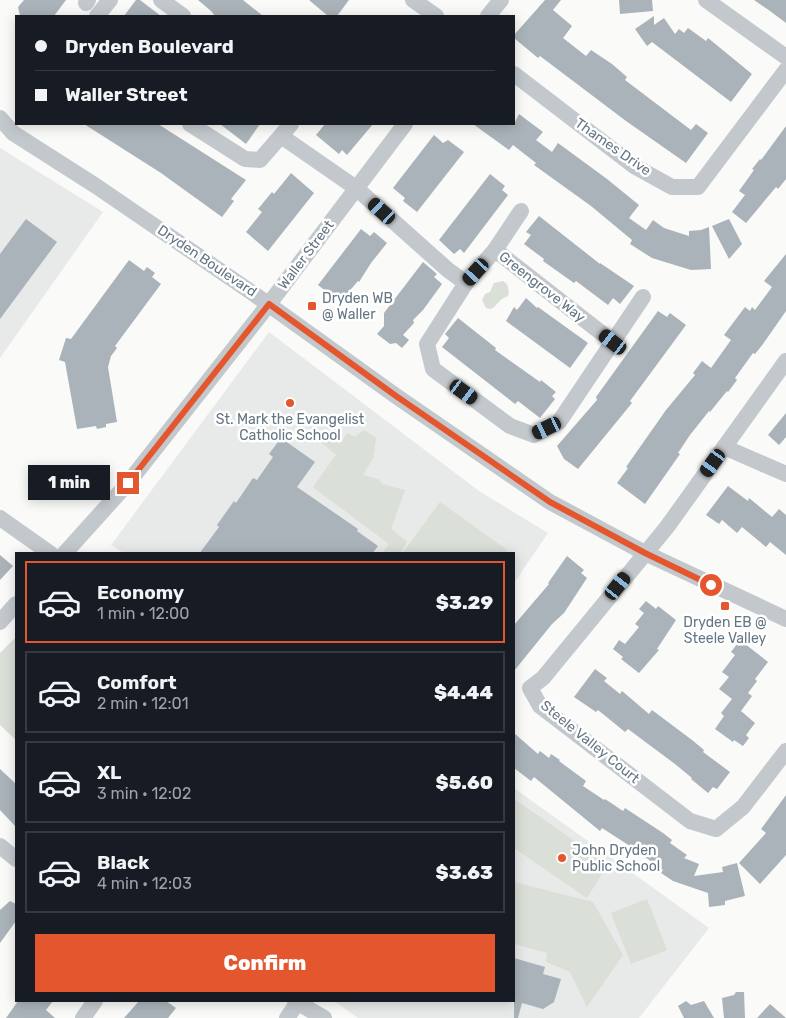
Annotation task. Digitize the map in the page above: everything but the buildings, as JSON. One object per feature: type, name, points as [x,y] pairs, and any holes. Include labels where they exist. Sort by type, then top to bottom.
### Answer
[{"type":"street","points":[[98,15],[110,0]]},
{"type":"street","points":[[161,0],[182,15]]},
{"type":"street","points":[[413,0],[435,15]]},
{"type":"street","points":[[489,15],[501,0]]},
{"type":"street","points":[[706,0],[786,57]]},
{"type":"street","name":"Thames Drive","points":[[515,75],[634,166],[672,187],[698,187],[786,70]]},
{"type":"street","name":"Dryden Boulevard","points":[[0,118],[7,132],[96,186],[269,304],[396,396],[550,502],[645,553],[786,619]]},
{"type":"street","points":[[192,125],[245,159],[260,160],[286,130],[466,283]]},
{"type":"street","name":"Waller Street","points":[[66,552],[128,483],[269,304],[404,125]]},
{"type":"street","name":"Greengrove Way","points":[[522,211],[495,250],[466,283],[427,344],[433,369],[510,426],[534,434],[559,422],[643,297]]},
{"type":"street","name":"Greengrove Way","points":[[495,250],[613,342]]},
{"type":"street","points":[[645,553],[667,527],[786,361]]},
{"type":"street","points":[[724,447],[786,474]]},
{"type":"street","points":[[0,518],[48,552]]},
{"type":"street","name":"Steele Valley Court","points":[[645,553],[544,678],[530,688],[540,706],[690,821],[716,829],[743,807],[786,751]]},
{"type":"street","points":[[0,622],[15,605]]},
{"type":"street","points":[[0,846],[15,858]]},
{"type":"street","points":[[83,1018],[94,1002]]},
{"type":"street","points":[[287,1018],[297,1002],[324,1018]]},
{"type":"shaded area","points":[[0,148],[103,212],[0,358]]},
{"type":"shaded area","points":[[503,281],[507,284],[508,296],[491,309],[486,308],[482,300],[485,294],[490,292],[494,283]]},
{"type":"shaded area","name":"St. Mark the Evangelist Catholic School","points":[[269,332],[479,491],[548,533],[515,582],[515,552],[122,552],[111,545]]},
{"type":"shaded area","points":[[364,430],[376,438],[373,458],[363,475],[379,479],[382,484],[405,490],[391,529],[407,542],[400,552],[383,552],[389,544],[313,487],[336,455],[319,440],[324,432],[342,441],[347,433],[355,437]]},
{"type":"shaded area","points":[[440,502],[507,550],[506,552],[403,552]]},
{"type":"shaded area","points":[[15,638],[15,739],[0,725],[0,653]]},
{"type":"shaded area","name":"John Dryden Public School","points":[[515,789],[709,928],[639,1018],[358,1018],[335,1002],[515,1002]]},
{"type":"shaded area","points":[[515,800],[608,864],[587,898],[515,849]]},
{"type":"shaded area","points":[[515,882],[593,902],[623,955],[587,1007],[570,972],[546,962],[547,953],[515,944]]},
{"type":"shaded area","points":[[647,899],[667,950],[631,964],[611,913]]},
{"type":"place","name":"Dryden WB @ Waller","points":[[312,306]]},
{"type":"place","name":"St. Mark the Evangelist Catholic School","points":[[290,403]]},
{"type":"place","name":"Dryden EB @ Steele Valley","points":[[725,606]]},
{"type":"place","name":"John Dryden Public School","points":[[562,858]]},
{"type":"route","points":[[128,483],[269,304],[396,396],[550,502],[645,553],[711,585]]}]
